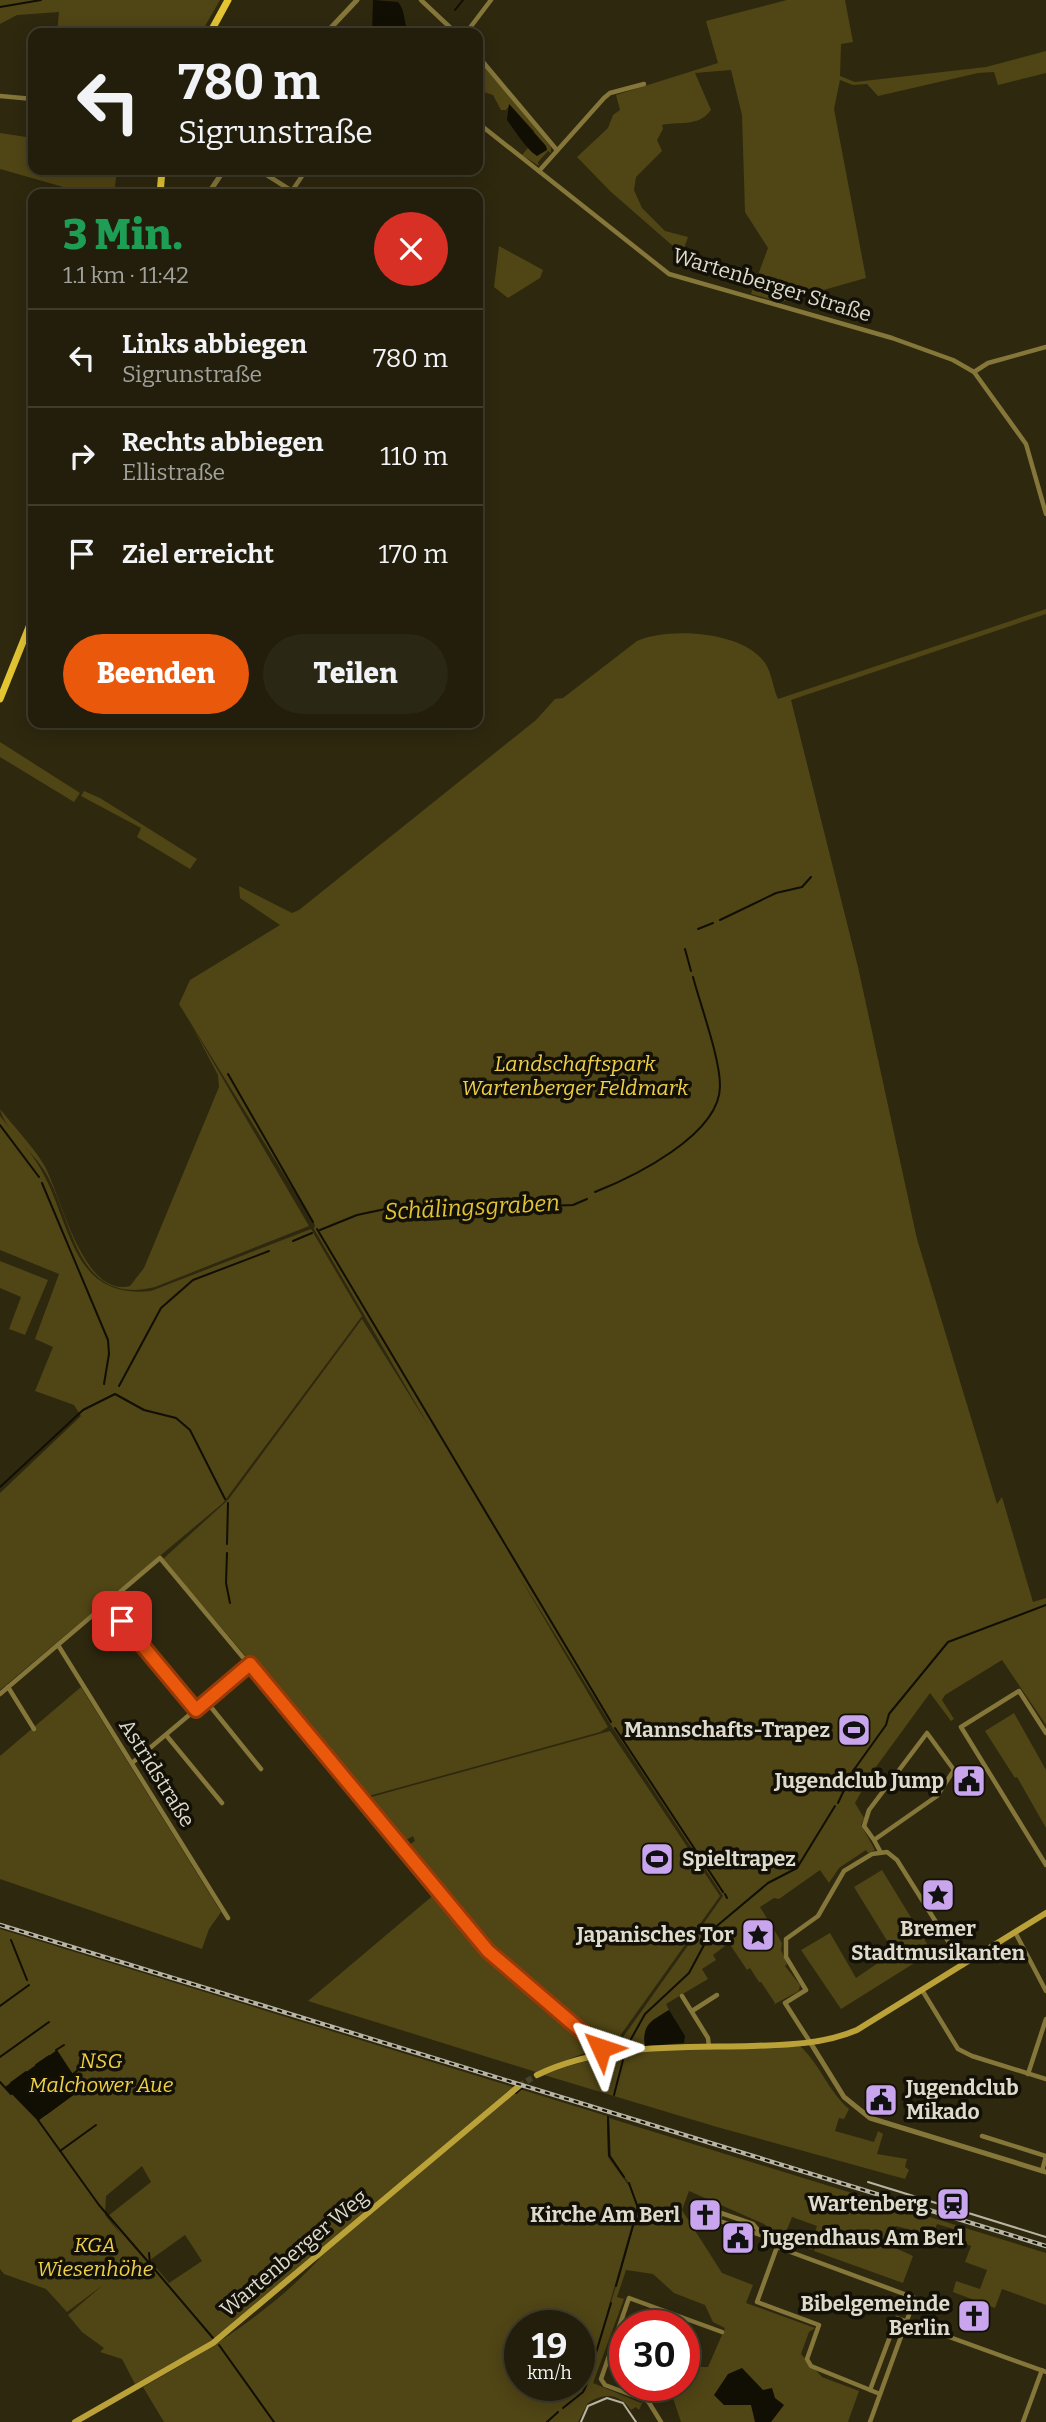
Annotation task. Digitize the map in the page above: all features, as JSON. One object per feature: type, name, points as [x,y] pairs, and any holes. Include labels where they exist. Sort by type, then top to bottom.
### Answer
[{"type":"main road","points":[[213,28],[228,0]]},
{"type":"main road","points":[[0,699],[28,629]]},
{"type":"main road","points":[[537,2075],[570,2060],[602,2053],[833,2039],[857,2029],[1046,1913]]},
{"type":"main road","name":"Wartenberger Weg","points":[[75,2422],[213,2343],[519,2087]]},
{"type":"street","points":[[331,28],[357,0]]},
{"type":"street","points":[[421,0],[451,28]]},
{"type":"street","points":[[470,28],[491,0]]},
{"type":"street","points":[[483,62],[556,149]]},
{"type":"street","points":[[539,171],[556,149],[610,93],[644,84]]},
{"type":"street","points":[[0,96],[28,99]]},
{"type":"street","name":"Wartenberger Straße","points":[[483,127],[669,274],[904,341],[974,372]]},
{"type":"street","points":[[266,175],[285,189]]},
{"type":"street","points":[[1046,347],[988,363],[974,372],[1026,444],[1046,514]]},
{"type":"street","points":[[0,1694],[160,1558],[488,1951],[595,2042],[602,2053]]},
{"type":"street","points":[[107,1603],[196,1710]]},
{"type":"street","name":"Astridstraße","points":[[58,1645],[228,1918]]},
{"type":"street","points":[[132,1763],[250,1664]]},
{"type":"street","points":[[8,1687],[34,1730]]},
{"type":"street","points":[[1046,1734],[1019,1691],[961,1727],[1046,1865]]},
{"type":"street","points":[[206,1702],[261,1769]]},
{"type":"street","points":[[874,1840],[937,1796],[948,1774],[954,1770],[927,1733],[869,1810],[864,1826],[880,1851],[897,1860],[963,1965]]},
{"type":"street","points":[[166,1735],[222,1803]]},
{"type":"street","points":[[880,1851],[844,1871],[818,1916],[789,1937],[784,1945],[786,1957],[806,1990],[785,2003],[844,2097],[870,2118],[1044,2172],[1046,2156],[982,2136]]},
{"type":"street","points":[[1016,1932],[1046,1991]]},
{"type":"street","points":[[922,1990],[958,2049],[1046,2080]]},
{"type":"street","points":[[692,2011],[718,1995]]},
{"type":"street","points":[[682,1996],[708,2038],[709,2047]]},
{"type":"street","points":[[1028,2074],[1046,2019]]},
{"type":"street","points":[[763,2236],[719,2220],[721,2213],[757,2227],[763,2236],[777,2247],[915,2298],[870,2422]]},
{"type":"street","points":[[777,2247],[757,2302],[819,2325],[808,2363],[825,2374],[880,2394]]},
{"type":"street","points":[[661,2422],[648,2401],[605,2385],[601,2379],[629,2298],[722,2332]]},
{"type":"street","points":[[870,2390],[897,2318],[1044,2371],[1023,2422]]},
{"type":"green space","points":[[0,0],[220,0],[204,28],[57,28],[59,12],[17,15],[0,24]]},
{"type":"green space","points":[[787,0],[845,0],[853,42],[841,44],[840,76],[855,82],[986,67],[1046,51],[1046,73],[998,85],[994,72],[978,73],[878,96],[867,84],[853,85],[840,80],[834,109],[866,278],[781,302],[751,294],[768,248],[745,212],[742,115],[731,70],[695,73],[711,110],[694,122],[662,125],[663,129],[657,140],[662,151],[636,177],[634,190],[642,208],[665,231],[688,237],[682,254],[610,191],[577,157],[608,128],[613,115],[620,110],[616,95],[718,63],[706,21]]},
{"type":"green space","points":[[483,64],[551,147],[551,153],[548,151],[538,162],[539,166],[522,155],[528,148],[533,153],[534,131],[510,105],[506,110],[501,110],[493,95],[483,92]]},
{"type":"green space","points":[[0,133],[28,137],[28,175],[116,175],[115,189],[70,189],[0,169]]},
{"type":"green space","points":[[499,246],[543,270],[540,278],[508,298],[494,287]]},
{"type":"green space","name":"Landschaftspark Wartenberger Feldmark","points":[[1046,609],[1046,614],[791,700],[858,967],[917,1239],[997,1504],[1002,1497],[1033,1602],[1046,1598],[1046,1725],[1002,1660],[945,1695],[942,1700],[954,1719],[951,1721],[930,1693],[873,1771],[855,1803],[864,1818],[861,1825],[875,1850],[868,1853],[866,1850],[839,1868],[829,1883],[820,1870],[779,1899],[774,1898],[760,1907],[782,1943],[781,1950],[787,1964],[785,1966],[800,1985],[799,1991],[773,2005],[775,2003],[761,1982],[750,1968],[747,1970],[729,1943],[713,1955],[716,1960],[702,1969],[708,1979],[666,2004],[669,2010],[649,2024],[645,2032],[645,2047],[621,2048],[621,2040],[723,1896],[611,1725],[518,1574],[608,1727],[600,1732],[365,1797],[163,1559],[228,1500],[362,1319],[430,1428],[314,1229],[315,1225],[179,1004],[190,980],[280,925],[240,898],[239,886],[292,913],[299,910],[536,720],[555,699],[563,698],[637,641],[686,633],[723,638],[740,644],[754,652],[765,663],[778,699]]},
{"type":"green space","points":[[0,742],[80,793],[74,802],[0,757]]},
{"type":"green space","points":[[84,791],[100,798],[197,859],[190,869],[137,837],[141,828],[81,796]]},
{"type":"green space","points":[[192,1026],[309,1226],[155,1287],[128,1290],[108,1284],[92,1271],[80,1254],[44,1170],[7,1125],[0,1109],[44,1165],[86,1261],[99,1276],[113,1285],[130,1286],[144,1268],[219,1087],[218,1075]]},
{"type":"green space","points":[[0,1116],[41,1169],[79,1257],[91,1272],[106,1284],[125,1291],[151,1291],[311,1229],[362,1316],[223,1503],[0,1690],[0,1493],[81,1416],[74,1405],[35,1391],[53,1347],[35,1339],[59,1274],[0,1250]]},
{"type":"green space","points":[[0,1261],[48,1280],[25,1335],[9,1329],[21,1297],[0,1288]]},
{"type":"green space","points":[[81,1687],[221,1912],[209,1929],[202,1949],[0,1879],[0,1756]]},
{"type":"green space","points":[[1014,1713],[1046,1770],[1046,1828],[1017,1777],[1015,1778],[985,1731]]},
{"type":"green space","points":[[610,1731],[720,1896],[617,2040],[604,2045],[497,1958],[407,1850],[407,1846],[415,1841],[413,1836],[401,1843],[364,1799]]},
{"type":"green space","points":[[882,1870],[932,1952],[841,2009],[801,1950],[830,1933],[856,1978],[894,1952],[854,1887]]},
{"type":"green space","points":[[436,1893],[485,1956],[584,2034],[595,2049],[536,2072],[308,2001]]},
{"type":"green space","points":[[0,1929],[607,2116],[608,2157],[629,2186],[637,2207],[595,2355],[595,2310],[504,2310],[504,2401],[591,2401],[578,2422],[164,2422],[143,2387],[190,2360],[258,2314],[300,2279],[319,2259],[316,2255],[213,2340],[135,2384],[122,2359],[100,2352],[104,2348],[82,2332],[68,2315],[103,2285],[67,2312],[46,2289],[4,2274],[0,2269]],"holes":[[[142,2166],[151,2182],[108,2216],[122,2236],[105,2215],[106,2196]],[[185,2235],[202,2261],[169,2283],[150,2260]]]},
{"type":"green space","points":[[800,2046],[849,2109],[844,2119],[839,2118],[835,2131],[874,2142],[878,2131],[883,2134],[877,2154],[907,2159],[905,2167],[909,2170],[905,2179],[544,2075],[574,2064],[637,2052]]},
{"type":"green space","points":[[609,2118],[1046,2253],[1046,2305],[1002,2289],[995,2308],[953,2292],[956,2281],[980,2289],[987,2270],[965,2262],[971,2246],[950,2238],[956,2236],[957,2230],[937,2224],[934,2233],[927,2235],[928,2240],[926,2234],[896,2226],[889,2245],[913,2256],[903,2283],[814,2251],[817,2239],[812,2250],[797,2244],[799,2240],[811,2244],[817,2226],[792,2217],[785,2235],[796,2239],[794,2244],[780,2238],[764,2224],[689,2191],[682,2210],[722,2273],[753,2285],[746,2303],[815,2328],[809,2332],[801,2354],[822,2377],[859,2391],[848,2422],[681,2422],[674,2401],[700,2401],[700,2367],[708,2367],[725,2328],[713,2322],[705,2305],[674,2293],[653,2274],[626,2270],[617,2297],[624,2299],[620,2310],[609,2310],[609,2340],[595,2378],[595,2357],[639,2208],[630,2185],[611,2156]]},
{"type":"green space","points":[[595,2384],[609,2390],[609,2396],[595,2399]]},
{"type":"green space","points":[[622,2401],[643,2401],[639,2410],[636,2407],[631,2410]]},
{"type":"shaded area","points":[[373,0],[398,2],[407,28],[372,28]]},
{"type":"shaded area","points":[[509,104],[547,150],[537,156],[525,145],[507,120]]},
{"type":"shaded area","points":[[669,2010],[685,2036],[684,2043],[645,2046],[647,2028],[653,2020]]},
{"type":"shaded area","points":[[57,2050],[82,2088],[38,2121],[5,2087]]},
{"type":"shaded area","points":[[742,2368],[763,2390],[772,2388],[775,2398],[784,2405],[771,2422],[755,2422],[751,2405],[724,2405],[714,2395],[728,2374]]},
{"type":"waterway","points":[[0,7],[41,0]]},
{"type":"waterway","points":[[455,10],[463,0]]},
{"type":"waterway","name":"Schälingsgraben","points":[[720,920],[776,893],[802,887],[811,877]]},
{"type":"waterway","name":"Schälingsgraben","points":[[698,929],[713,923]]},
{"type":"waterway","name":"Schälingsgraben","points":[[685,949],[691,971]]},
{"type":"waterway","name":"Schälingsgraben","points":[[595,1192],[631,1176],[672,1152],[706,1121],[716,1104],[720,1086],[717,1061],[693,977]]},
{"type":"waterway","points":[[228,1074],[313,1222]]},
{"type":"waterway","points":[[0,1125],[39,1177]]},
{"type":"waterway","points":[[42,1183],[108,1340],[109,1354],[104,1384]]},
{"type":"waterway","name":"Schälingsgraben","points":[[320,1230],[357,1215],[390,1208],[573,1205],[587,1199]]},
{"type":"waterway","points":[[317,1229],[611,1722]]},
{"type":"waterway","name":"Schälingsgraben","points":[[293,1241],[312,1233]]},
{"type":"waterway","name":"Schälingsgraben","points":[[119,1386],[161,1308],[193,1280],[269,1251]]},
{"type":"waterway","points":[[0,1487],[83,1410],[115,1394],[144,1410],[176,1418],[190,1430],[225,1499]]},
{"type":"waterway","points":[[227,1544],[228,1503]]},
{"type":"waterway","points":[[227,1553],[226,1583],[230,1603]]},
{"type":"waterway","points":[[838,1803],[853,1771],[886,1725],[889,1714],[948,1642],[1046,1605]]},
{"type":"waterway","points":[[615,1728],[723,1892]]},
{"type":"waterway","points":[[626,2048],[645,2014],[689,1973],[712,1930],[768,1883],[797,1868],[835,1806]]},
{"type":"waterway","points":[[725,1894],[727,1898]]},
{"type":"waterway","points":[[11,1940],[27,1980]]},
{"type":"waterway","points":[[0,2006],[29,1985]]},
{"type":"waterway","points":[[0,2057],[49,2022]]},
{"type":"waterway","points":[[56,2050],[64,2045]]},
{"type":"waterway","points":[[36,2065],[49,2056]]},
{"type":"waterway","points":[[614,2095],[624,2056]]},
{"type":"waterway","points":[[72,2075],[79,2069]]},
{"type":"waterway","points":[[11,2083],[26,2072]]},
{"type":"waterway","points":[[0,2082],[11,2094]]},
{"type":"waterway","points":[[77,2092],[87,2084]]},
{"type":"waterway","points":[[516,2093],[522,2088]]},
{"type":"waterway","points":[[46,2114],[72,2095]]},
{"type":"waterway","points":[[608,2117],[609,2155],[624,2177]]},
{"type":"waterway","points":[[38,2120],[99,2205],[150,2264]]},
{"type":"waterway","points":[[60,2151],[96,2125]]},
{"type":"waterway","points":[[616,2286],[638,2208],[629,2183]]},
{"type":"waterway","points":[[149,2253],[150,2264],[213,2338]]},
{"type":"waterway","points":[[563,2408],[583,2392],[586,2386],[611,2303]]},
{"type":"waterway","points":[[219,2345],[274,2422]]},
{"type":"waterway","points":[[547,2422],[558,2412]]},
{"type":"tunnel","points":[[519,2086],[537,2075]]},
{"type":"tram line","points":[[868,2182],[1046,2237]]},
{"type":"tram line","points":[[581,2422],[588,2406],[607,2398],[623,2403],[636,2422]]},
{"type":"railway","points":[[0,1925],[1046,2246]]},
{"type":"place","name":"Mannschafts-Trapez","points":[[854,1730]]},
{"type":"place","name":"Jugendclub Jump","points":[[969,1781]]},
{"type":"place","name":"Spieltrapez","points":[[657,1859]]},
{"type":"place","name":"Bremer Stadtmusikanten","points":[[938,1895]]},
{"type":"place","name":"Japanisches Tor","points":[[758,1935]]},
{"type":"place","name":"Jugendclub Mikado","points":[[881,2100]]},
{"type":"place","name":"Wartenberg","points":[[953,2204]]},
{"type":"place","name":"Kirche Am Berl","points":[[705,2215]]},
{"type":"place","name":"Jugendhaus Am Berl","points":[[738,2238]]},
{"type":"place","name":"Bibelgemeinde Berlin","points":[[974,2316]]},
{"type":"route","points":[[122,1621],[196,1710],[250,1664],[488,1951],[504,1968],[601,2048]]},
{"type":"park label","name":"NSG Malchower Aue","points":[[101,2073]]},
{"type":"park label","name":"KGA Wiesenhöhe","points":[[95,2257]]}]
